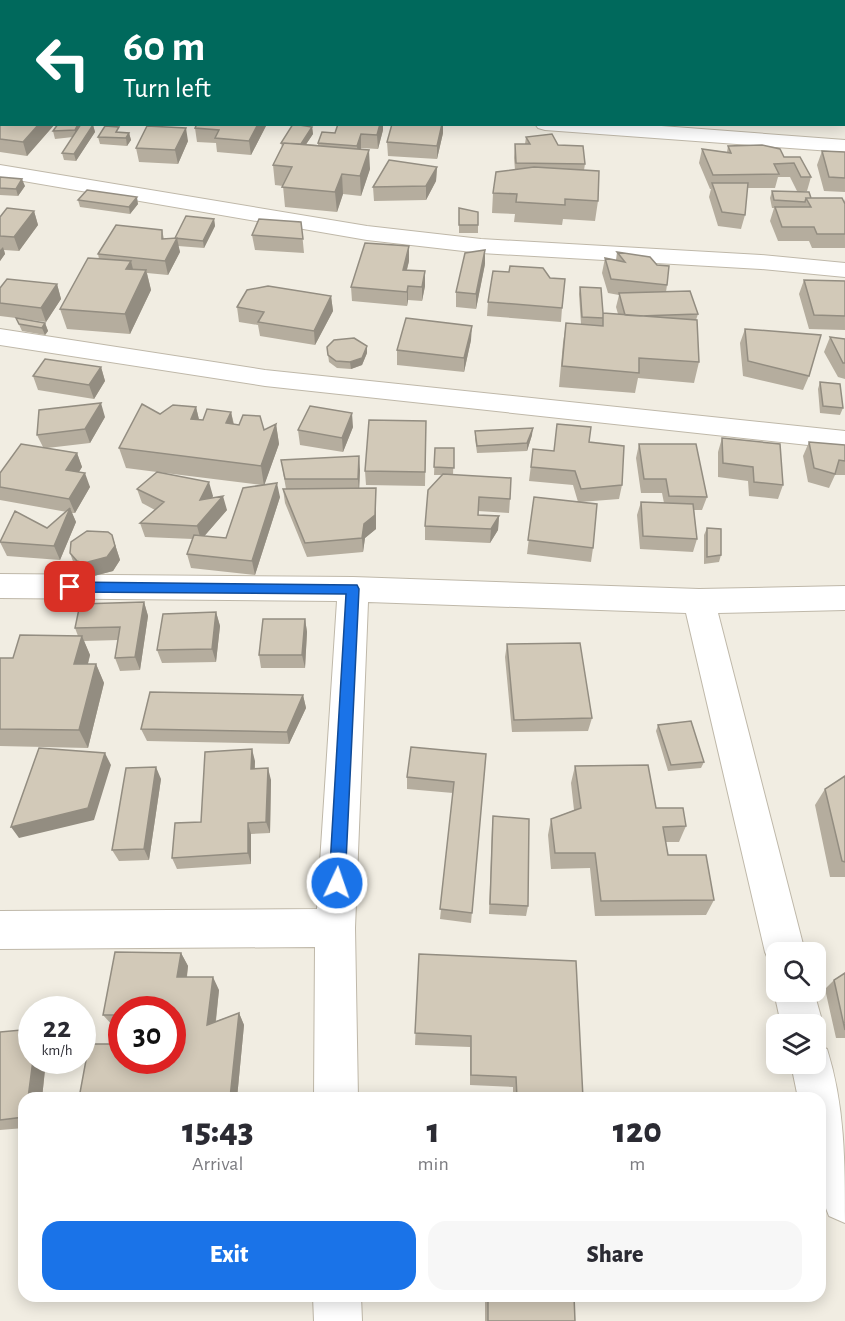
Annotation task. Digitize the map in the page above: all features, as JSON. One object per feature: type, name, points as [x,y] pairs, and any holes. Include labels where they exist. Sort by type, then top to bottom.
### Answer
[{"type":"street","points":[[571,126],[845,146]]},
{"type":"street","points":[[0,171],[367,233],[481,246],[761,262],[845,270]]},
{"type":"street","points":[[0,337],[265,378],[845,440]]},
{"type":"street","points":[[0,586],[353,589],[699,601],[845,598]]},
{"type":"street","points":[[336,1092],[335,928],[353,589]]},
{"type":"street","points":[[699,601],[783,942]]},
{"type":"street","points":[[0,930],[335,928]]},
{"type":"street","points":[[814,1074],[818,1092]]},
{"type":"street","points":[[826,1123],[845,1200]]},
{"type":"street","points":[[337,1302],[338,1321]]},
{"type":"building","points":[[0,126],[37,126],[23,142],[0,139]]},
{"type":"building","points":[[57,126],[77,126],[75,130],[53,131]]},
{"type":"building","points":[[80,126],[92,126],[74,154],[62,153]]},
{"type":"building","points":[[105,126],[119,127],[116,132],[129,133],[126,138],[98,137]]},
{"type":"building","points":[[147,126],[186,128],[175,150],[136,148]]},
{"type":"building","points":[[196,126],[257,126],[249,141],[215,138],[219,130],[195,128]]},
{"type":"building","points":[[292,126],[312,127],[301,144],[281,143]]},
{"type":"building","points":[[337,126],[379,126],[377,135],[361,134],[357,146],[318,143],[322,132],[335,133]]},
{"type":"building","points":[[391,126],[442,126],[437,146],[387,142]]},
{"type":"building","points":[[552,134],[558,145],[583,146],[585,164],[516,163],[515,144],[530,144],[526,137]]},
{"type":"building","points":[[284,143],[369,150],[360,176],[342,174],[335,192],[282,187],[292,167],[273,165]]},
{"type":"building","points":[[762,145],[780,149],[784,157],[800,157],[811,177],[801,177],[794,163],[774,164],[779,174],[713,175],[702,149],[731,153],[728,146]]},
{"type":"building","points":[[822,151],[845,152],[845,178],[829,177]]},
{"type":"building","points":[[389,160],[437,167],[426,186],[373,187]]},
{"type":"building","points":[[534,167],[599,171],[598,201],[565,199],[565,205],[516,202],[517,194],[493,193],[496,172]]},
{"type":"building","points":[[0,177],[22,179],[16,189],[0,188]]},
{"type":"building","points":[[712,183],[748,183],[745,215],[722,212]]},
{"type":"building","points":[[87,190],[137,197],[129,207],[78,200]]},
{"type":"building","points":[[772,191],[809,192],[811,198],[806,198],[805,202],[774,200]]},
{"type":"building","points":[[806,198],[842,198],[845,204],[845,234],[817,234],[814,227],[782,227],[775,207],[811,207]]},
{"type":"building","points":[[7,208],[34,211],[14,237],[0,236],[0,217]]},
{"type":"building","points":[[459,208],[478,212],[478,225],[459,225]]},
{"type":"building","points":[[186,216],[214,219],[203,241],[175,238]]},
{"type":"building","points":[[259,219],[301,222],[303,239],[252,235]]},
{"type":"building","points":[[116,225],[162,230],[162,239],[177,238],[165,261],[98,254]]},
{"type":"building","points":[[365,243],[409,246],[403,270],[425,271],[422,287],[408,286],[407,292],[351,287]]},
{"type":"building","points":[[485,250],[476,294],[456,292],[465,253]]},
{"type":"building","points":[[617,252],[650,257],[657,265],[669,266],[667,285],[611,279],[605,258],[625,262]]},
{"type":"building","points":[[88,258],[131,261],[126,269],[146,270],[125,314],[60,309]]},
{"type":"building","points":[[510,266],[543,268],[550,278],[565,279],[562,308],[488,302],[493,271],[509,272]]},
{"type":"building","points":[[7,279],[57,284],[41,308],[0,303],[0,288]]},
{"type":"building","points":[[804,280],[845,281],[845,316],[814,315]]},
{"type":"building","points":[[268,286],[331,296],[314,331],[258,322],[264,312],[237,307],[247,290]]},
{"type":"building","points":[[580,287],[601,288],[603,318],[582,317]]},
{"type":"building","points":[[690,291],[698,314],[625,315],[619,293]]},
{"type":"building","points":[[603,313],[697,320],[699,362],[639,358],[639,373],[562,366],[566,323],[603,326]]},
{"type":"building","points":[[16,318],[45,323],[42,328],[19,324]]},
{"type":"building","points":[[406,318],[472,326],[464,358],[397,350]]},
{"type":"building","points":[[745,329],[821,335],[809,376],[748,361]]},
{"type":"building","points":[[830,337],[845,339],[845,363],[843,363]]},
{"type":"building","points":[[354,338],[367,346],[362,358],[350,362],[336,361],[328,355],[327,347],[334,340]]},
{"type":"building","points":[[45,359],[101,367],[89,385],[33,376]]},
{"type":"building","points":[[820,382],[840,384],[843,408],[823,406]]},
{"type":"building","points":[[101,403],[85,429],[37,435],[39,410]]},
{"type":"building","points":[[142,404],[160,414],[173,405],[196,407],[191,419],[203,420],[207,409],[231,412],[226,423],[239,425],[243,415],[260,416],[264,430],[276,424],[261,466],[119,448]]},
{"type":"building","points":[[310,406],[352,413],[342,438],[298,430]]},
{"type":"building","points":[[369,420],[426,421],[425,472],[365,471]]},
{"type":"building","points":[[557,424],[591,427],[589,442],[624,446],[622,485],[581,489],[575,471],[531,467],[533,449],[554,451]]},
{"type":"building","points":[[533,428],[527,443],[477,446],[475,431]]},
{"type":"building","points":[[722,438],[780,444],[783,485],[754,482],[753,467],[723,463]]},
{"type":"building","points":[[809,442],[845,445],[845,461],[839,460],[835,474],[814,468]]},
{"type":"building","points":[[21,444],[77,453],[66,470],[85,473],[69,499],[0,487],[0,473]]},
{"type":"building","points":[[639,444],[696,444],[707,497],[669,496],[666,479],[644,479]]},
{"type":"building","points":[[435,448],[454,448],[454,468],[434,467]]},
{"type":"building","points":[[359,456],[358,479],[285,479],[281,460]]},
{"type":"building","points":[[157,472],[209,482],[200,500],[223,496],[197,526],[140,523],[164,502],[137,489]]},
{"type":"building","points":[[443,474],[511,478],[510,499],[479,497],[478,515],[499,516],[491,529],[425,526],[428,490]]},
{"type":"building","points":[[277,483],[252,561],[187,554],[194,535],[226,538],[243,488]]},
{"type":"building","points":[[376,488],[375,515],[364,524],[362,538],[305,543],[283,489]]},
{"type":"building","points":[[534,497],[597,504],[593,548],[528,540]]},
{"type":"building","points":[[641,502],[693,504],[697,539],[643,536]]},
{"type":"building","points":[[70,508],[54,546],[0,542],[15,511],[47,528]]},
{"type":"building","points":[[707,528],[721,529],[721,555],[707,557]]},
{"type":"building","points":[[87,531],[108,532],[112,535],[115,546],[107,557],[84,563],[77,561],[70,553],[71,542]]},
{"type":"building","points":[[144,602],[135,657],[115,658],[120,627],[75,628],[80,604]]},
{"type":"building","points":[[216,612],[212,649],[157,650],[163,614]]},
{"type":"building","points":[[263,619],[305,619],[302,655],[259,655]]},
{"type":"building","points":[[20,635],[82,636],[74,664],[96,664],[79,730],[0,729],[0,658],[13,658]]},
{"type":"building","points":[[580,643],[592,718],[514,720],[507,644]]},
{"type":"building","points":[[150,692],[303,695],[287,732],[141,729]]},
{"type":"building","points":[[691,721],[704,762],[671,765],[658,725]]},
{"type":"building","points":[[411,747],[486,754],[472,913],[440,909],[454,782],[407,777]]},
{"type":"building","points":[[39,748],[105,753],[88,808],[11,827]]},
{"type":"building","points":[[252,749],[251,769],[268,768],[266,822],[248,823],[248,853],[172,858],[175,823],[201,822],[205,752]]},
{"type":"building","points":[[648,765],[656,808],[683,808],[686,826],[663,827],[668,855],[706,855],[714,900],[601,901],[595,853],[555,853],[551,819],[581,808],[575,766]]},
{"type":"building","points":[[156,767],[144,849],[112,850],[126,768]]},
{"type":"building","points":[[845,776],[845,862],[842,861],[825,789]]},
{"type":"building","points":[[493,816],[529,819],[528,906],[490,904]]},
{"type":"building","points":[[115,952],[181,953],[177,977],[213,977],[207,1025],[239,1013],[231,1092],[80,1092],[83,1074],[96,1074],[96,1044],[108,1044],[108,1074],[186,1074],[186,996],[108,996],[108,1015],[103,1015]]},
{"type":"building","points":[[419,954],[576,961],[583,1092],[517,1092],[516,1077],[471,1075],[471,1036],[415,1033]]},
{"type":"building","points":[[845,973],[845,1030],[834,980]]},
{"type":"building","points":[[18,1030],[18,1074],[31,1074],[29,1092],[18,1092],[18,1118],[0,1120],[0,1032]]},
{"type":"building","points":[[488,1302],[574,1302],[575,1321],[488,1321]]},
{"type":"route","points":[[70,587],[353,589],[337,883]]}]
